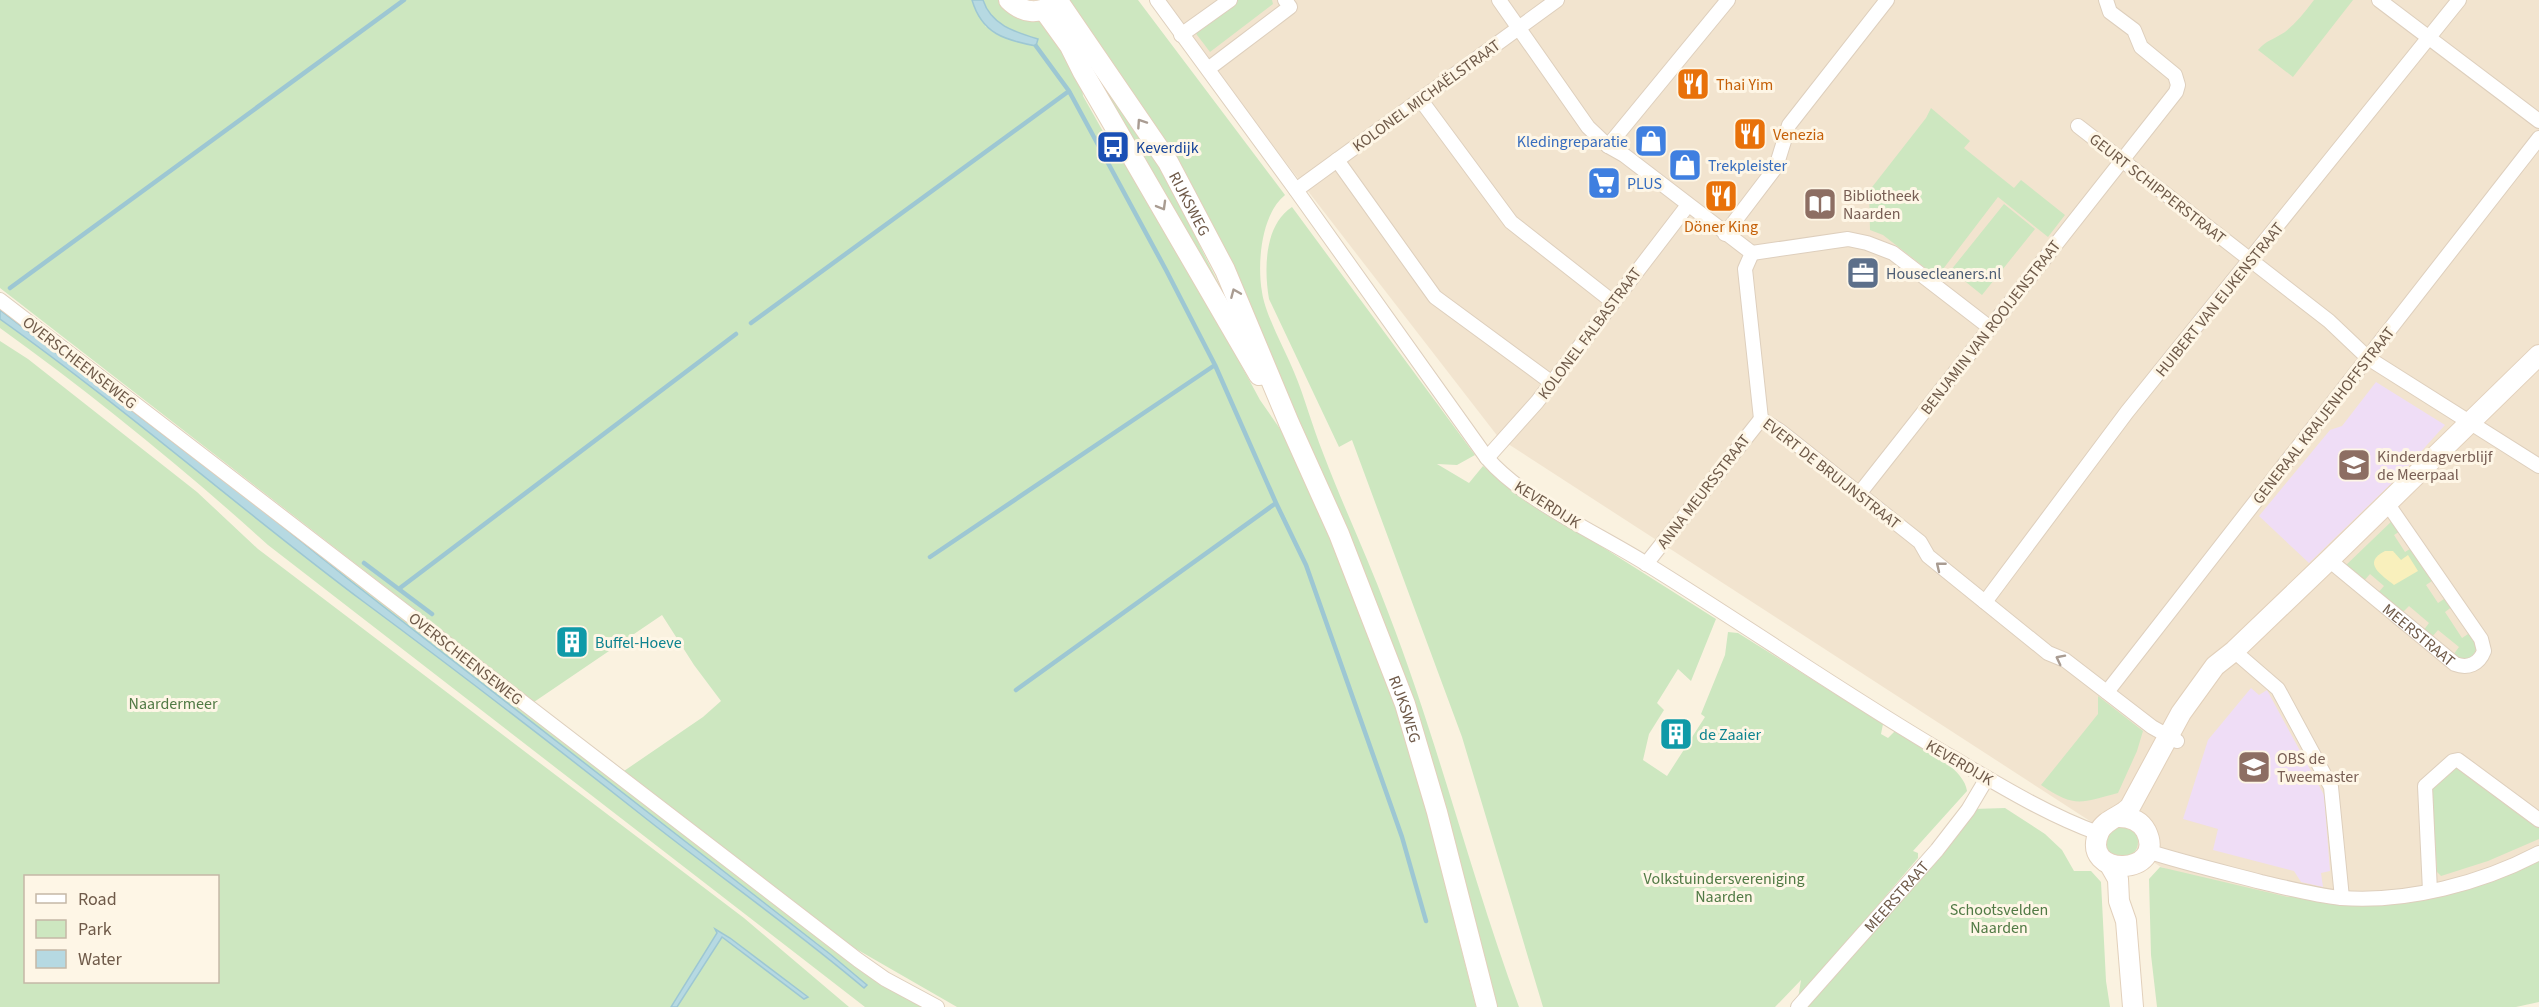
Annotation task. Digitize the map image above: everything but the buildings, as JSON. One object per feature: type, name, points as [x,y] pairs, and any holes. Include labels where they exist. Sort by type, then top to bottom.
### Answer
[{"type":"main road","points":[[1009,0],[1021,9],[1032,12],[1053,4]]},
{"type":"main road","name":"RIJKSWEG","points":[[1053,4],[1070,46],[1231,328],[1289,423]]},
{"type":"main road","name":"RIJKSWEG","points":[[1053,4],[1168,162],[1225,270],[1289,423],[1339,534],[1405,704],[1437,812],[1488,1007]]},
{"type":"main road","points":[[2126,921],[2119,901],[2118,879],[2098,851],[2098,833],[2103,825],[2126,812],[2234,651],[2539,355]]},
{"type":"main road","points":[[2133,1007],[2126,921],[2131,878],[2142,857],[2148,837],[2143,820],[2145,806],[2173,739]]},
{"type":"main road","points":[[2119,817],[2134,819],[2145,830]]},
{"type":"main road","points":[[2110,865],[2121,868],[2142,857]]},
{"type":"street","name":"KEVERDIJK","points":[[1157,0],[1487,458],[1501,474],[1646,564],[1890,722],[1987,778],[2098,833]]},
{"type":"street","points":[[1181,35],[1230,0]]},
{"type":"street","points":[[1208,69],[1290,7],[1285,0]]},
{"type":"street","points":[[1499,0],[1588,127],[1608,146],[1624,155],[1752,253],[1848,239],[1867,243],[1893,253],[1989,327]]},
{"type":"street","name":"KOLONEL MICHAËLSTRAAT","points":[[1296,190],[1557,0]]},
{"type":"street","points":[[1608,146],[1728,0]]},
{"type":"street","points":[[1725,234],[1776,167],[1789,125],[1887,0]]},
{"type":"street","name":"BENJAMIN VAN ROOIJENSTRAAT","points":[[1858,494],[2176,92],[2178,85],[2175,75],[2141,47],[2134,30],[2110,12],[2106,0]]},
{"type":"street","points":[[2379,0],[2539,121]]},
{"type":"street","name":"HUIBERT VAN EIJKENSTRAAT","points":[[1985,602],[2108,435],[2459,0]]},
{"type":"street","points":[[1420,99],[1511,222],[1613,302]]},
{"type":"street","name":"GEURT SCHIPPERSTRAAT","points":[[2078,126],[2328,321],[2368,358],[2539,466]]},
{"type":"street","name":"GENERAAL KRAIJENHOFFSTRAAT","points":[[2107,693],[2539,138]]},
{"type":"street","points":[[1337,160],[1435,297],[1552,383]]},
{"type":"street","name":"KOLONEL FALBASTRAAT","points":[[1487,458],[1552,383],[1688,205]]},
{"type":"street","name":"EVERT DE BRUIJNSTRAAT","points":[[1752,253],[1744,269],[1761,419],[1780,431],[1920,542],[1928,556],[2048,653],[2065,660],[2107,693],[2173,739]]},
{"type":"street","name":"OVERSCHEENSEWEG","points":[[0,300],[858,960],[885,979],[937,1007]]},
{"type":"street","name":"ANNA MEURSSTRAAT","points":[[1646,564],[1761,419]]},
{"type":"street","name":"MEERSTRAAT","points":[[2329,560],[2456,664],[2468,667],[2476,663],[2484,651],[2481,639],[2387,503]]},
{"type":"street","points":[[2234,651],[2278,689],[2331,787],[2342,898]]},
{"type":"street","points":[[2430,891],[2425,786],[2453,761],[2458,760],[2539,820]]},
{"type":"street","name":"MEERSTRAAT","points":[[1798,1007],[1937,850],[1968,810],[1987,778]]},
{"type":"street","points":[[2142,857],[2193,865],[2297,891],[2342,898],[2390,897],[2430,891],[2483,876],[2539,853]]},
{"type":"shaded area","points":[[1160,0],[2539,0],[2539,858],[2401,909],[2236,893],[2161,867],[1499,438]]},
{"type":"shaded area","name":"Kinderdagverblijf de Meerpaal","points":[[2376,382],[2445,425],[2399,476],[2309,563],[2259,516],[2330,430],[2342,426]]},
{"type":"shaded area","name":"OBS de Tweemaster","points":[[2251,688],[2259,695],[2267,690],[2324,795],[2330,871],[2321,873],[2323,887],[2301,882],[2294,871],[2213,850],[2218,829],[2183,819],[2208,740]]},
{"type":"green space","points":[[0,0],[972,0],[986,27],[1021,34],[998,22],[989,12],[983,0],[1002,0],[1046,23],[1081,80],[1083,96],[1118,158],[1142,181],[1260,400],[1285,436],[1321,514],[1382,668],[1415,766],[1476,1007],[957,1007],[851,946],[624,771],[703,717],[721,701],[694,665],[662,615],[534,702],[0,288]]},
{"type":"green space","points":[[1068,0],[1138,0],[1285,195],[1271,214],[1263,240],[1260,268],[1264,301],[1298,382],[1319,443],[1406,661],[1485,909],[1519,1007],[1497,1007],[1439,799],[1238,286]]},
{"type":"green space","points":[[1237,0],[1272,0],[1273,4],[1210,52],[1194,31]]},
{"type":"green space","points":[[2314,0],[2353,0],[2293,77],[2258,50],[2289,29]]},
{"type":"green space","points":[[1082,44],[1167,171],[1200,246],[1267,381],[1087,69]]},
{"type":"green space","points":[[1931,108],[1970,141],[1964,148],[2014,188],[2021,180],[2065,215],[2048,237],[1998,197],[1937,277],[1883,235],[1870,230],[1869,191],[1926,118]]},
{"type":"green space","points":[[2004,204],[2035,229],[1982,295],[1951,270]]},
{"type":"green space","name":"Volkstuindersvereniging Naarden","points":[[1292,207],[1475,455],[1457,465],[1437,464],[1469,483],[1483,466],[1514,491],[1716,619],[1691,681],[1678,669],[1657,703],[1664,710],[1649,734],[1643,760],[1667,776],[1705,717],[1701,714],[1725,655],[1728,632],[1738,633],[1883,724],[1881,734],[1888,738],[1895,731],[1926,749],[1948,764],[1964,782],[1967,791],[1913,851],[1918,853],[1918,858],[1798,999],[1801,980],[1775,1007],[1543,1007],[1462,737],[1352,440],[1339,447],[1269,299],[1267,262],[1271,236],[1283,215]]},
{"type":"green space","points":[[0,319],[252,497],[929,1007],[865,1007],[268,545],[137,433],[0,328]],"holes":[[[731,883],[818,944],[847,974]]]},
{"type":"green space","name":"Naardermeer","points":[[0,341],[28,359],[197,492],[258,549],[744,918],[849,1007],[0,1007]]},
{"type":"green space","points":[[2395,518],[2402,530],[2394,535],[2405,552],[2413,547],[2435,579],[2426,585],[2438,603],[2447,597],[2453,606],[2445,612],[2462,638],[2471,632],[2478,644],[2473,657],[2466,660],[2453,655],[2459,647],[2438,630],[2432,637],[2423,631],[2429,623],[2409,606],[2402,613],[2377,594],[2384,586],[2370,574],[2363,582],[2344,567]]},
{"type":"green space","points":[[2098,696],[2143,731],[2137,751],[2118,793],[2086,801],[2070,800],[2041,785],[2098,714]]},
{"type":"green space","points":[[2451,766],[2456,766],[2539,828],[2539,839],[2488,861],[2441,876],[2437,872],[2432,790]]},
{"type":"green space","name":"Schootsvelden Naarden","points":[[2005,808],[2045,834],[2062,850],[2074,871],[2091,871],[2101,882],[2106,981],[2110,1007],[1803,1007],[1973,809]]},
{"type":"green space","points":[[2122,826],[2133,831],[2138,842],[2133,853],[2122,858],[2111,853],[2106,842],[2111,831]]},
{"type":"green space","points":[[2539,856],[2539,1002],[2516,1007],[2157,1007],[2151,955],[2149,879],[2160,867],[2288,897],[2295,895],[2398,900]]},
{"type":"sand","points":[[2385,551],[2393,551],[2401,560],[2408,555],[2418,571],[2394,585],[2376,569],[2374,564],[2378,555]]},
{"type":"water","points":[[972,0],[983,0],[992,16],[1005,26],[1038,39],[1036,46],[996,34],[982,21]]},
{"type":"water","points":[[0,310],[262,510],[867,985],[864,988],[537,733],[318,567],[92,388],[0,319]]},
{"type":"water","points":[[715,929],[808,997],[804,999],[722,937],[677,1007],[671,1007],[717,933]]},
{"type":"waterway","points":[[10,288],[404,0]]},
{"type":"waterway","points":[[1036,46],[1069,91],[1166,270],[1215,365],[1276,503]]},
{"type":"waterway","points":[[751,323],[1069,91]]},
{"type":"waterway","points":[[400,588],[736,334]]},
{"type":"waterway","points":[[930,557],[1215,365]]},
{"type":"waterway","points":[[1016,690],[1276,503],[1306,565],[1402,837],[1426,921]]},
{"type":"waterway","points":[[364,563],[432,614]]},
{"type":"place","name":"Thai Yim","points":[[1693,84]]},
{"type":"place","name":"Venezia","points":[[1750,134]]},
{"type":"place","name":"Kledingreparatie","points":[[1651,141]]},
{"type":"place","name":"Keverdijk","points":[[1113,147]]},
{"type":"place","name":"Trekpleister","points":[[1685,165]]},
{"type":"place","name":"PLUS","points":[[1604,183]]},
{"type":"place","name":"Döner King","points":[[1721,196]]},
{"type":"place","name":"Bibliotheek Naarden","points":[[1820,204]]},
{"type":"place","name":"Housecleaners.nl","points":[[1863,273]]},
{"type":"place","name":"Kinderdagverblijf de Meerpaal","points":[[2354,465]]},
{"type":"place","name":"Buffel-Hoeve","points":[[572,642]]},
{"type":"place","name":"de Zaaier","points":[[1676,734]]},
{"type":"place","name":"OBS de Tweemaster","points":[[2254,767]]}]
